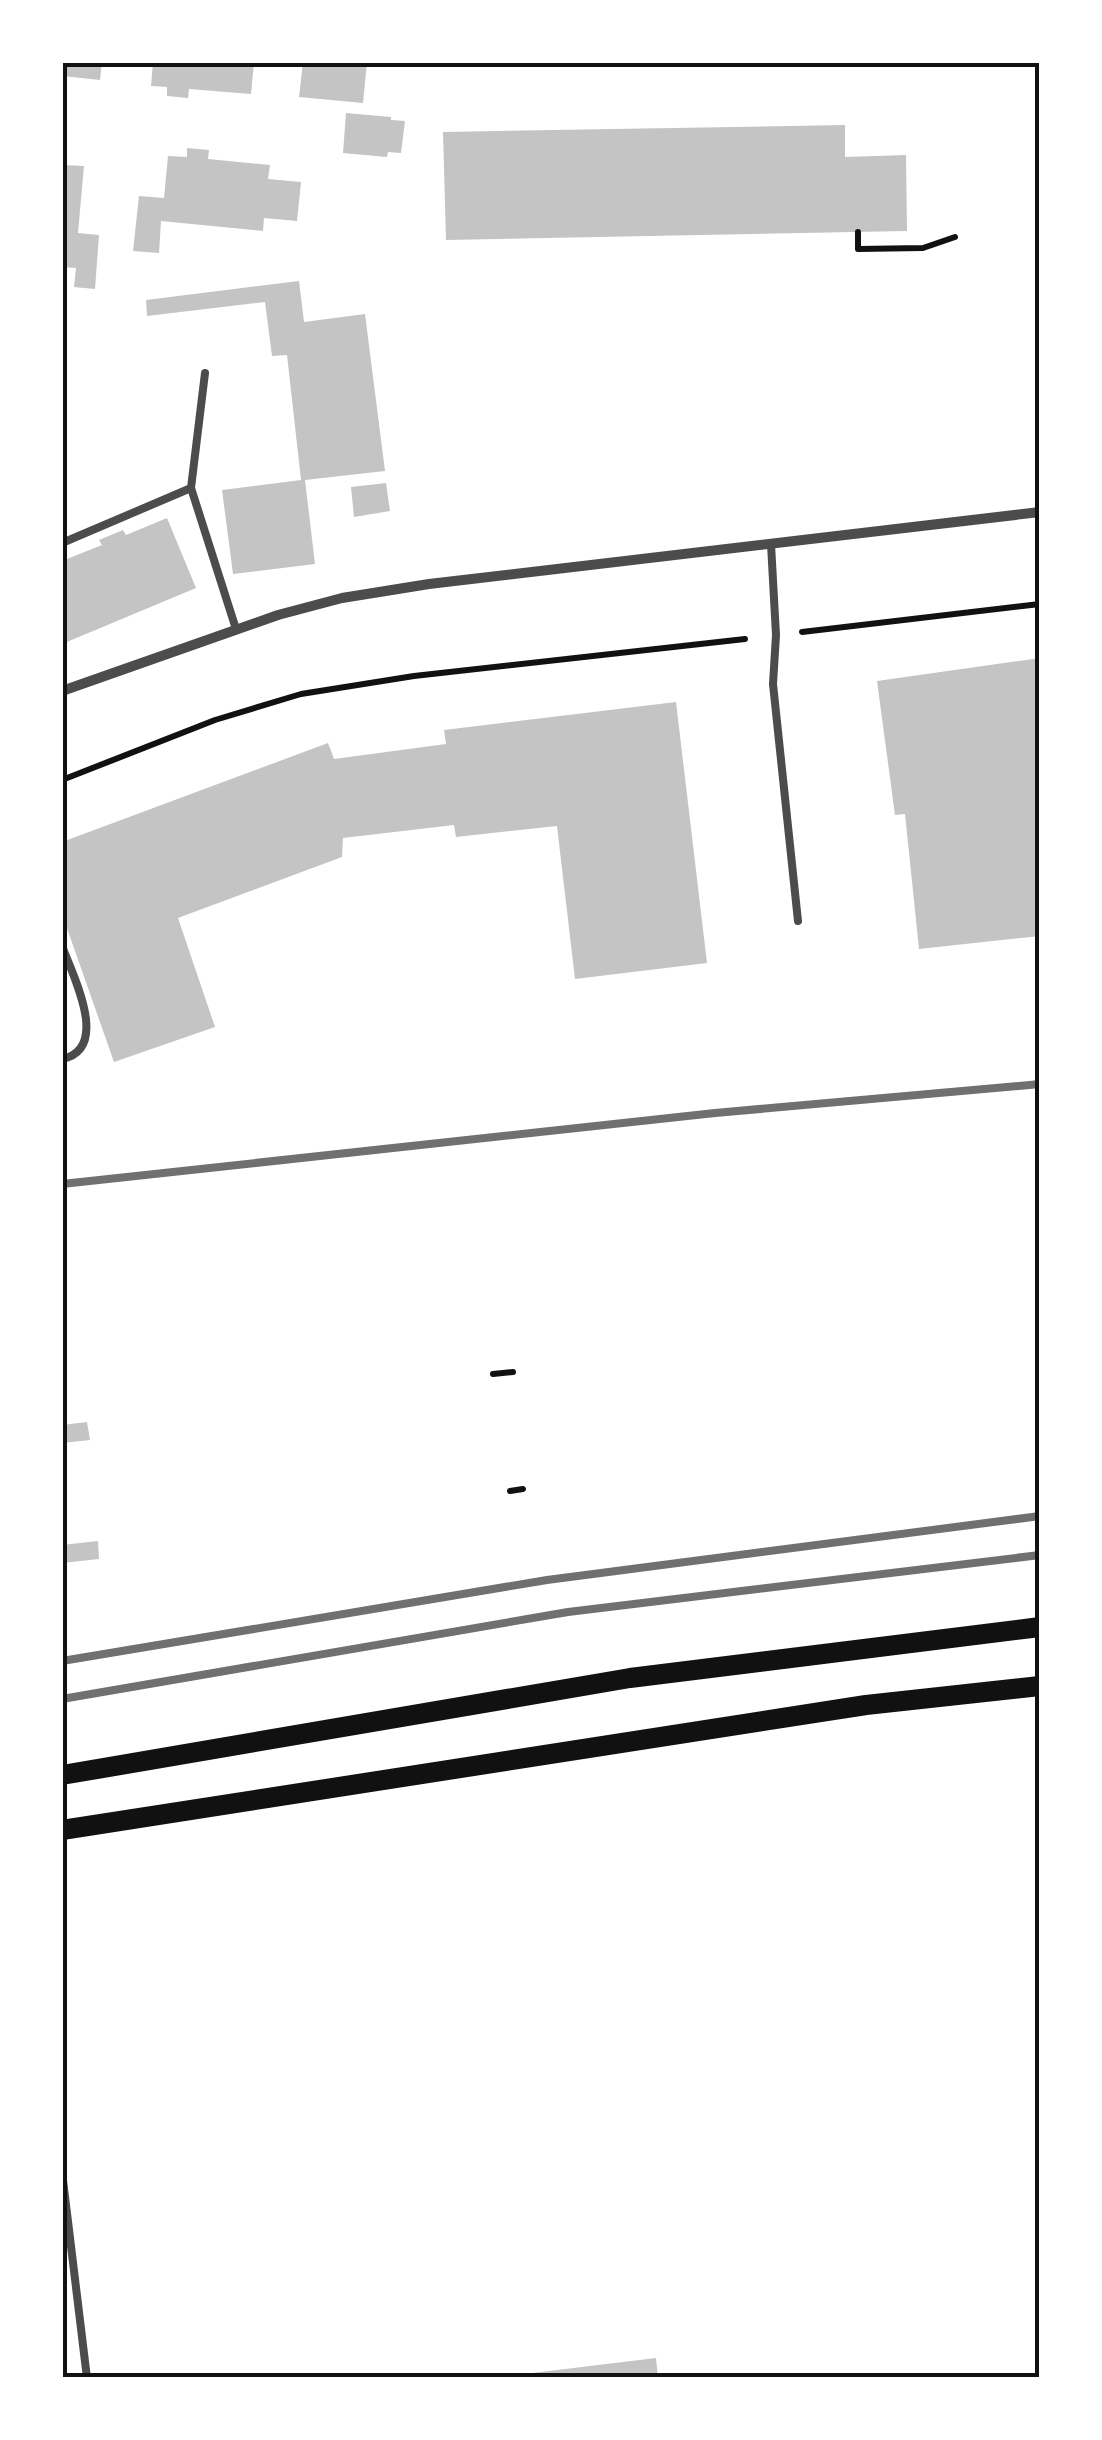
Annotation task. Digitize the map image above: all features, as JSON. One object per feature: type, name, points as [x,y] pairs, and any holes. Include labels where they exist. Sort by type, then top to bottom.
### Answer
[{"type":"main road","points":[[62,1775],[630,1678],[1040,1627]]},
{"type":"main road","points":[[62,1830],[866,1706],[1040,1686]]},
{"type":"street","points":[[62,691],[236,629],[359,595],[1040,512]]},
{"type":"lane","points":[[205,373],[191,488],[236,629]]},
{"type":"lane","points":[[62,543],[191,488]]},
{"type":"lane","points":[[771,544],[776,636],[773,684],[798,922]]},
{"type":"lane","points":[[62,946],[86,1013],[88,1038],[80,1052],[62,1059]]},
{"type":"lane","points":[[62,2172],[88,2378]]},
{"type":"path","points":[[858,232],[858,249],[923,248],[955,237]]},
{"type":"path","points":[[62,780],[214,720],[301,694],[414,676],[1040,604]]},
{"type":"path","points":[[493,1374],[513,1372]]},
{"type":"path","points":[[510,1491],[522,1489]]},
{"type":"building","points":[[62,62],[102,62],[100,80],[62,76]]},
{"type":"building","points":[[153,62],[254,62],[251,94],[189,89],[188,98],[167,96],[167,87],[151,86]]},
{"type":"building","points":[[303,62],[367,62],[363,103],[299,97]]},
{"type":"building","points":[[346,113],[405,121],[401,153],[388,152],[387,157],[343,153]]},
{"type":"building","points":[[845,125],[845,157],[906,155],[907,231],[446,240],[443,132]]},
{"type":"building","points":[[187,148],[209,150],[208,159],[270,165],[268,179],[301,182],[297,221],[264,218],[263,231],[161,221],[159,253],[133,251],[139,196],[164,198],[168,156],[187,157]]},
{"type":"building","points":[[62,165],[84,166],[78,233],[99,235],[95,289],[74,287],[76,268],[62,267]]},
{"type":"building","points":[[299,281],[304,322],[365,314],[385,471],[305,480],[315,564],[233,574],[222,490],[301,480],[287,355],[272,356],[265,302],[147,316],[146,300]]},
{"type":"building","points":[[386,483],[390,511],[354,517],[351,487]]},
{"type":"building","points":[[167,518],[196,588],[62,644],[62,561],[102,545],[99,540],[123,530],[126,535]]},
{"type":"building","points":[[1040,658],[1040,936],[919,949],[905,814],[895,815],[877,681]]},
{"type":"building","points":[[676,702],[707,963],[575,979],[557,826],[456,837],[454,825],[343,838],[342,857],[178,918],[215,1027],[114,1062],[62,914],[62,842],[328,743],[334,759],[446,744],[444,730]]},
{"type":"building","points":[[87,1422],[90,1440],[62,1443],[62,1425]]},
{"type":"building","points":[[98,1541],[99,1559],[62,1563],[62,1545]]},
{"type":"building","points":[[656,2358],[658,2378],[525,2378],[524,2374]]},
{"type":"railway","points":[[62,1184],[715,1113],[1040,1084]]},
{"type":"railway","points":[[62,1661],[547,1580],[1040,1516]]},
{"type":"railway","points":[[62,1699],[568,1612],[1040,1555]]}]
